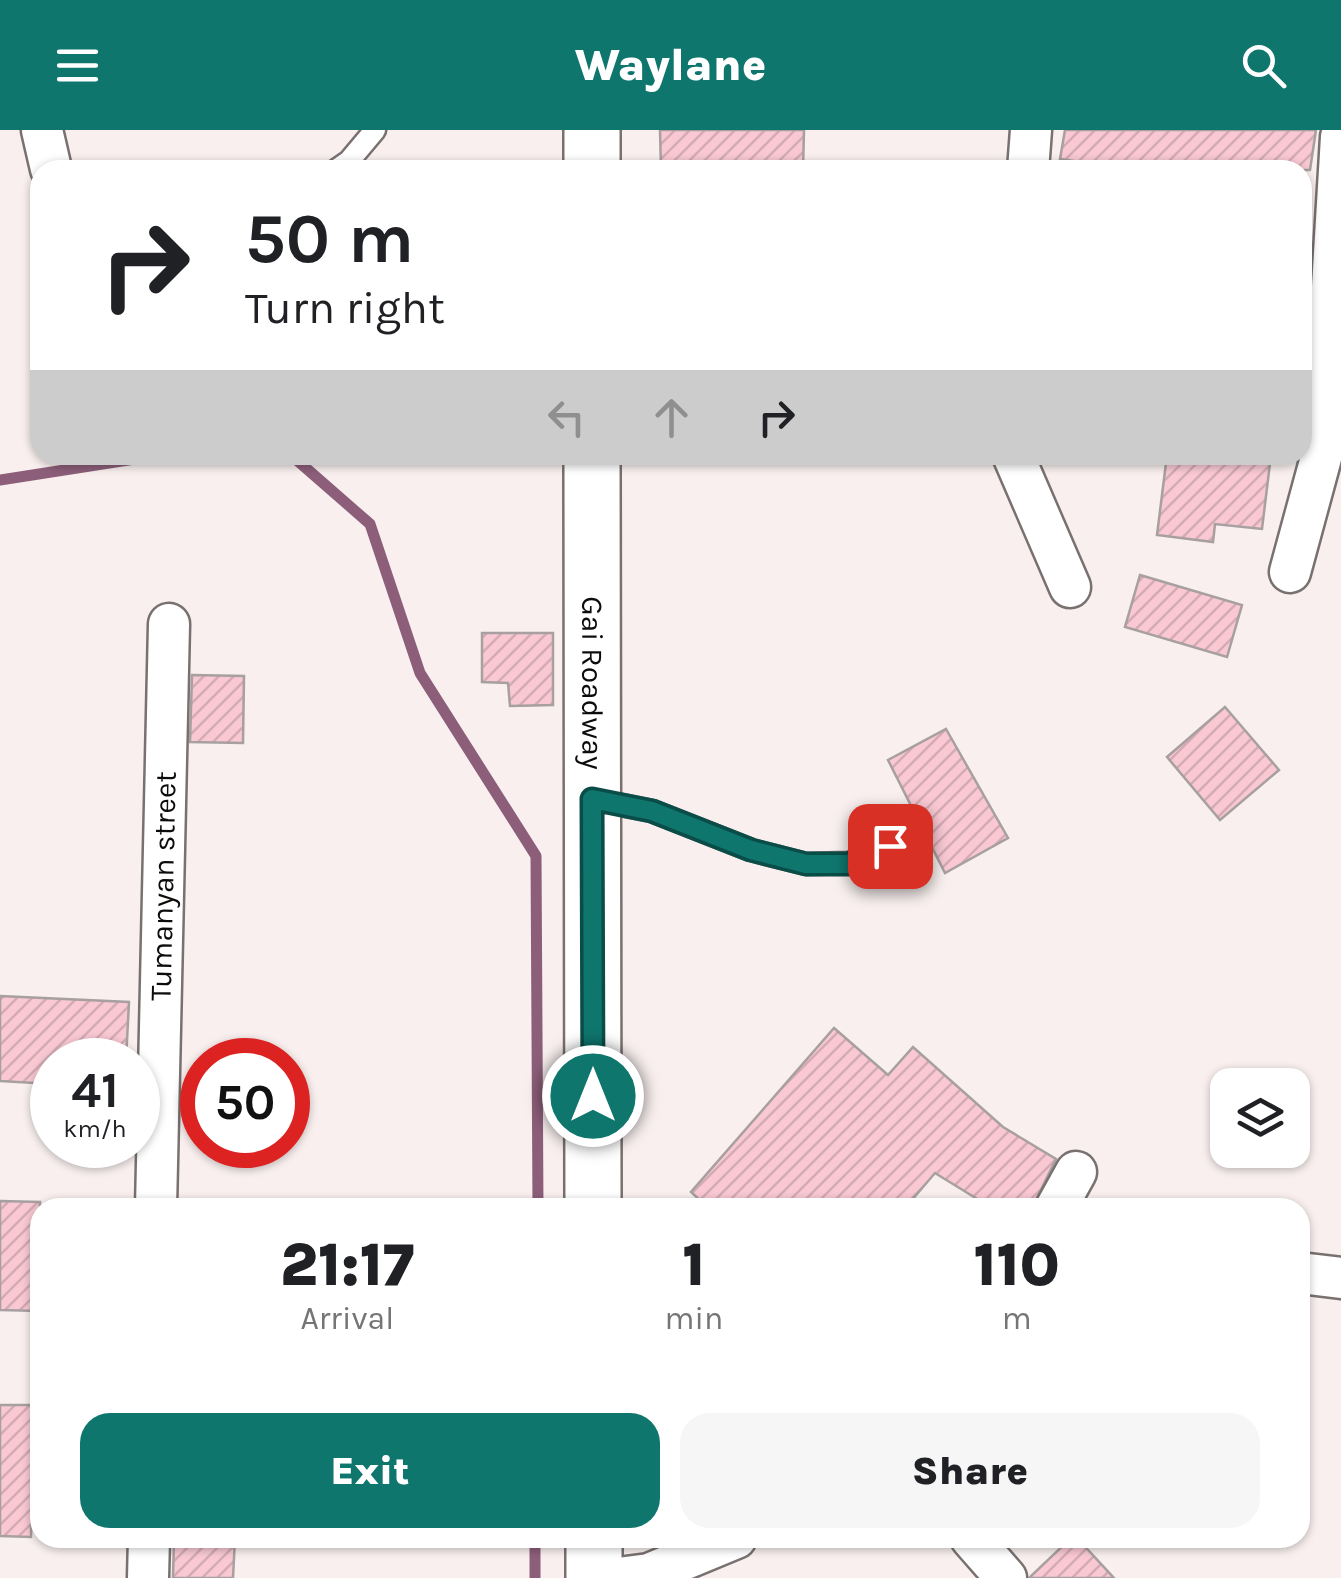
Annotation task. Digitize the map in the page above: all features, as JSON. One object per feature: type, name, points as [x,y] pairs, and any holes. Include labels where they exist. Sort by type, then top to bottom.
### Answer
[{"type":"main road","points":[[592,130],[592,160]]},
{"type":"main road","name":"Gai Roadway","points":[[592,465],[593,1198]]},
{"type":"main road","points":[[594,1548],[594,1578]]},
{"type":"street","points":[[42,130],[49,160]]},
{"type":"street","points":[[1029,160],[1031,130]]},
{"type":"street","points":[[1290,572],[1322,454],[1341,137]]},
{"type":"street","points":[[1017,465],[1070,587]]},
{"type":"street","name":"Tumanyan street","points":[[156,1198],[169,624]]},
{"type":"street","points":[[1062,1198],[1076,1172]]},
{"type":"street","points":[[1310,1274],[1341,1278]]},
{"type":"street","points":[[148,1578],[149,1548]]},
{"type":"street","points":[[618,1578],[649,1574],[712,1548]]},
{"type":"street","points":[[980,1548],[1006,1578]]},
{"type":"lane","points":[[349,160],[376,130]]},
{"type":"lane","points":[[592,799],[652,811],[751,850],[806,864],[849,864],[890,846]]},
{"type":"building","points":[[660,130],[804,130],[803,160],[661,160]]},
{"type":"building","points":[[1065,130],[1316,130],[1312,160],[1060,159]]},
{"type":"building","points":[[1166,465],[1270,465],[1262,529],[1215,524],[1213,542],[1157,535]]},
{"type":"building","points":[[1140,575],[1242,605],[1227,657],[1125,627]]},
{"type":"building","points":[[482,633],[553,633],[553,705],[510,706],[508,683],[482,682]]},
{"type":"building","points":[[192,675],[244,676],[243,743],[190,742]]},
{"type":"building","points":[[1225,707],[1279,770],[1220,820],[1167,757]]},
{"type":"building","points":[[946,729],[1008,838],[945,873],[888,760]]},
{"type":"building","points":[[0,996],[129,1002],[127,1038],[30,1038],[30,1083],[0,1081]]},
{"type":"building","points":[[834,1028],[888,1075],[913,1047],[1003,1127],[1056,1159],[1037,1198],[976,1198],[935,1173],[914,1198],[697,1198],[691,1192]]},
{"type":"building","points":[[0,1201],[30,1202],[30,1311],[0,1310]]},
{"type":"building","points":[[0,1405],[30,1405],[30,1537],[0,1536]]},
{"type":"building","points":[[174,1548],[234,1548],[233,1578],[173,1578]]},
{"type":"building","points":[[1060,1548],[1086,1548],[1114,1578],[1029,1578]]},
{"type":"waterway","points":[[0,480],[96,465]]},
{"type":"waterway","points":[[302,465],[370,524],[420,673],[536,856],[538,1198]]},
{"type":"waterway","points":[[535,1548],[535,1578]]},
{"type":"route","points":[[593,1096],[592,799],[652,811],[751,850],[806,864],[849,864],[890,846]]}]
